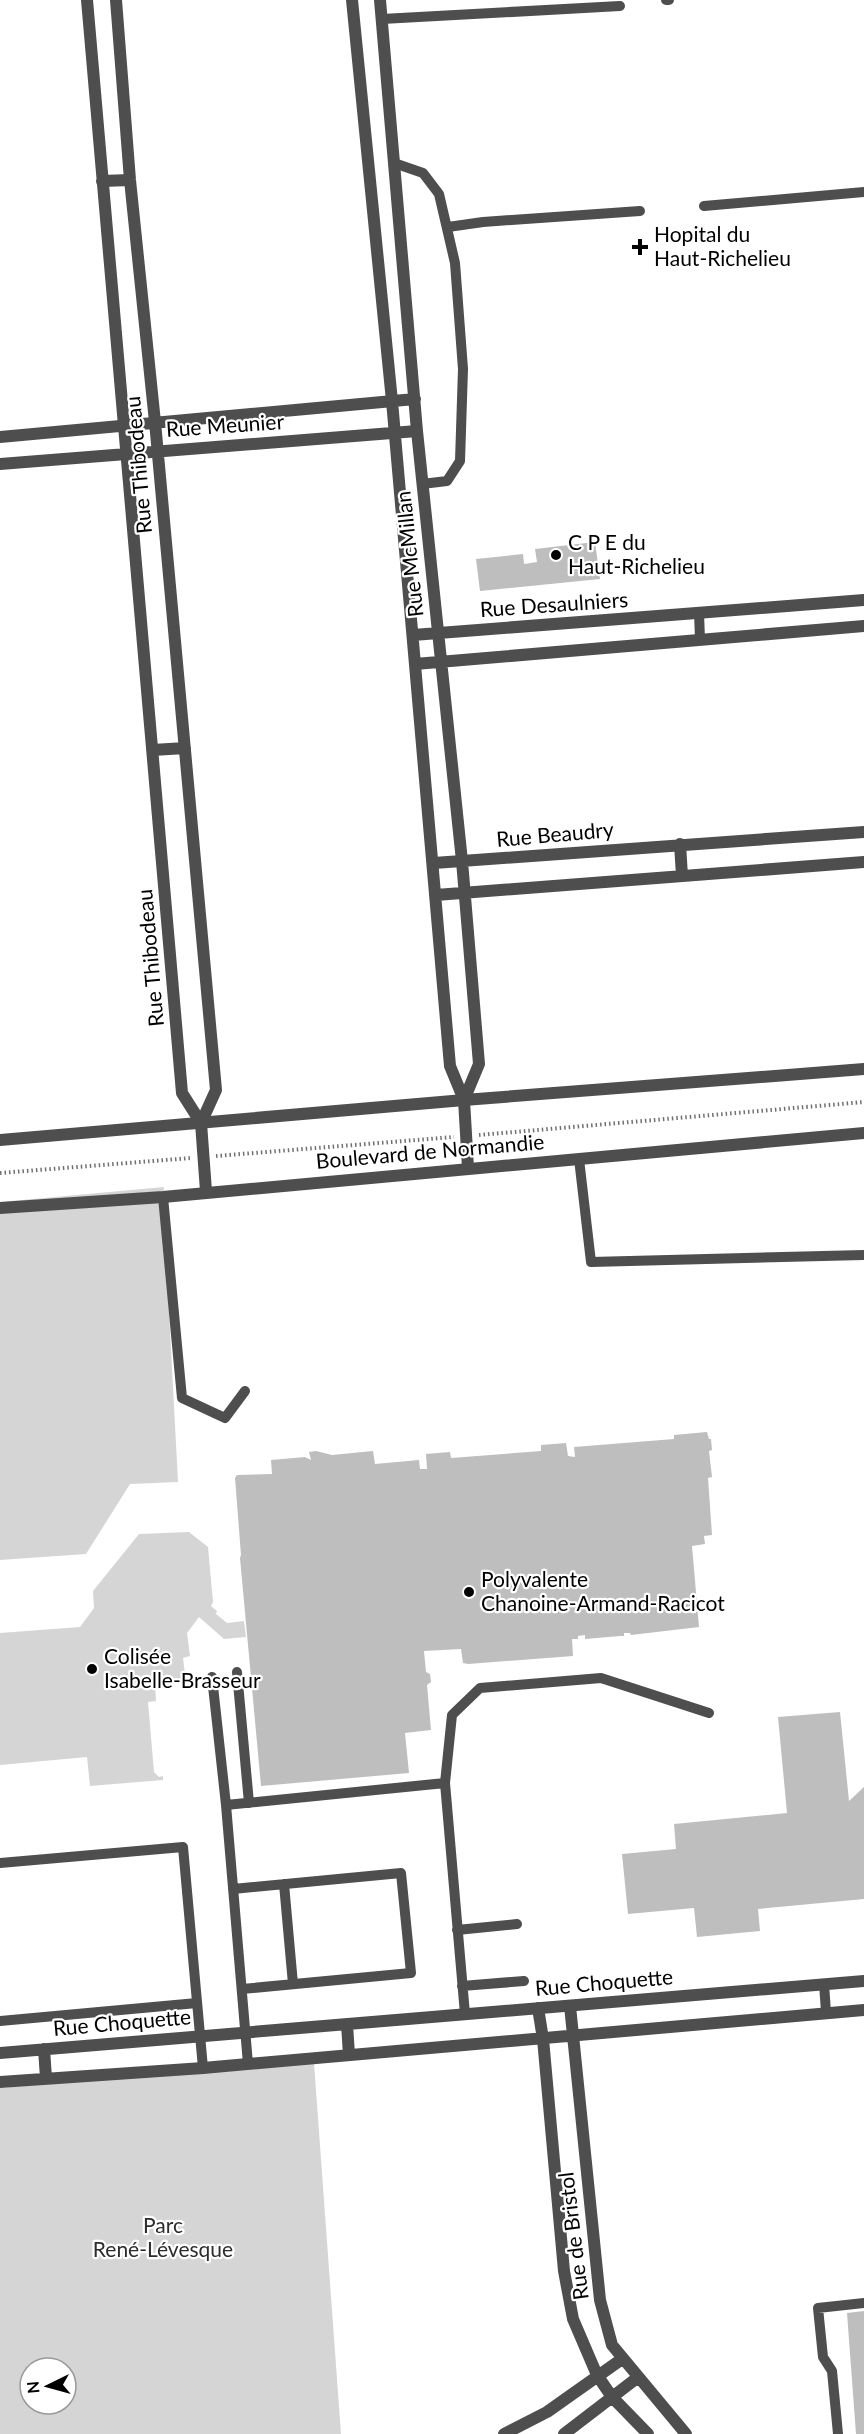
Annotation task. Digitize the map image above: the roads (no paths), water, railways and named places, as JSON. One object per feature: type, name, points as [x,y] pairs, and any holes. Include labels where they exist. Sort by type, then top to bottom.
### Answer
[{"type":"street","name":"Rue Thibodeau","points":[[87,0],[182,1092],[201,1123]]},
{"type":"street","name":"Rue Thibodeau","points":[[116,0],[130,180],[155,422],[216,1090],[201,1123],[206,1191]]},
{"type":"street","name":"Rue McMillan","points":[[352,0],[392,401],[450,1066],[464,1100],[468,1168]]},
{"type":"street","name":"Rue McMillan","points":[[380,0],[417,431],[462,861],[479,1064],[464,1100]]},
{"type":"street","points":[[102,182],[130,180]]},
{"type":"street","name":"Rue Meunier","points":[[0,437],[415,399]]},
{"type":"street","name":"Rue Meunier","points":[[0,464],[417,431]]},
{"type":"street","points":[[399,487],[422,483]]},
{"type":"street","name":"Rue Desaulniers","points":[[413,635],[864,600]]},
{"type":"street","points":[[415,664],[864,626]]},
{"type":"street","points":[[153,750],[185,748]]},
{"type":"street","name":"Rue Beaudry","points":[[434,863],[864,832]]},
{"type":"street","points":[[680,844],[682,876]]},
{"type":"street","points":[[436,895],[864,862]]},
{"type":"street","points":[[0,1140],[464,1100],[864,1069]]},
{"type":"street","name":"Boulevard de Normandie","points":[[0,1208],[163,1197],[206,1191],[864,1133]]},
{"type":"street","name":"Rue Choquette","points":[[0,2053],[864,1981]]},
{"type":"street","name":"Rue de Bristol","points":[[570,2006],[600,2300],[612,2345],[637,2378],[686,2434]]},
{"type":"street","name":"Rue de Bristol","points":[[538,2008],[543,2039],[564,2271],[573,2319],[597,2375],[612,2397],[648,2434]]},
{"type":"street","points":[[0,2082],[203,2068],[864,2010]]},
{"type":"street","points":[[347,2024],[349,2055]]},
{"type":"street","name":"Rue Choquette","points":[[44,2049],[46,2078]]},
{"type":"street","points":[[504,2434],[547,2412],[622,2359]]},
{"type":"street","points":[[564,2434],[637,2378]]},
{"type":"lane","points":[[382,19],[620,6]]},
{"type":"lane","points":[[394,164],[423,173],[439,194],[456,263],[463,369],[460,461],[447,481],[422,483]]},
{"type":"lane","points":[[704,206],[864,192]]},
{"type":"lane","points":[[448,227],[483,222],[640,211]]},
{"type":"lane","points":[[699,613],[700,639]]},
{"type":"lane","points":[[579,1159],[591,1262],[864,1255]]},
{"type":"lane","points":[[163,1197],[182,1398],[225,1418],[245,1391]]},
{"type":"lane","points":[[237,1672],[249,1803]]},
{"type":"lane","points":[[212,1677],[226,1805],[248,2064]]},
{"type":"lane","points":[[465,2014],[445,1783],[452,1715],[480,1688],[601,1678],[709,1713]]},
{"type":"lane","points":[[226,1805],[445,1783]]},
{"type":"lane","points":[[0,1863],[183,1847],[203,2068]]},
{"type":"lane","points":[[233,1889],[401,1873],[411,1973],[242,1989]]},
{"type":"lane","points":[[284,1884],[293,1984]]},
{"type":"lane","points":[[458,1930],[517,1924]]},
{"type":"lane","points":[[462,1986],[524,1981]]},
{"type":"lane","points":[[824,1983],[826,2012]]},
{"type":"lane","points":[[0,2021],[197,2003]]},
{"type":"lane","points":[[838,2434],[832,2371],[823,2357],[818,2308],[864,2303]]},
{"type":"place","name":"Hopital du Haut-Richelieu","points":[[640,247]]},
{"type":"place","name":"C P E du Haut-Richelieu","points":[[556,555]]},
{"type":"place","name":"Polyvalente Chanoine-Armand-Racicot","points":[[469,1592]]},
{"type":"place","name":"Colisée Isabelle-Brasseur","points":[[92,1669]]},
{"type":"park label","name":"Parc René-Lévesque","points":[[163,2238]]}]
